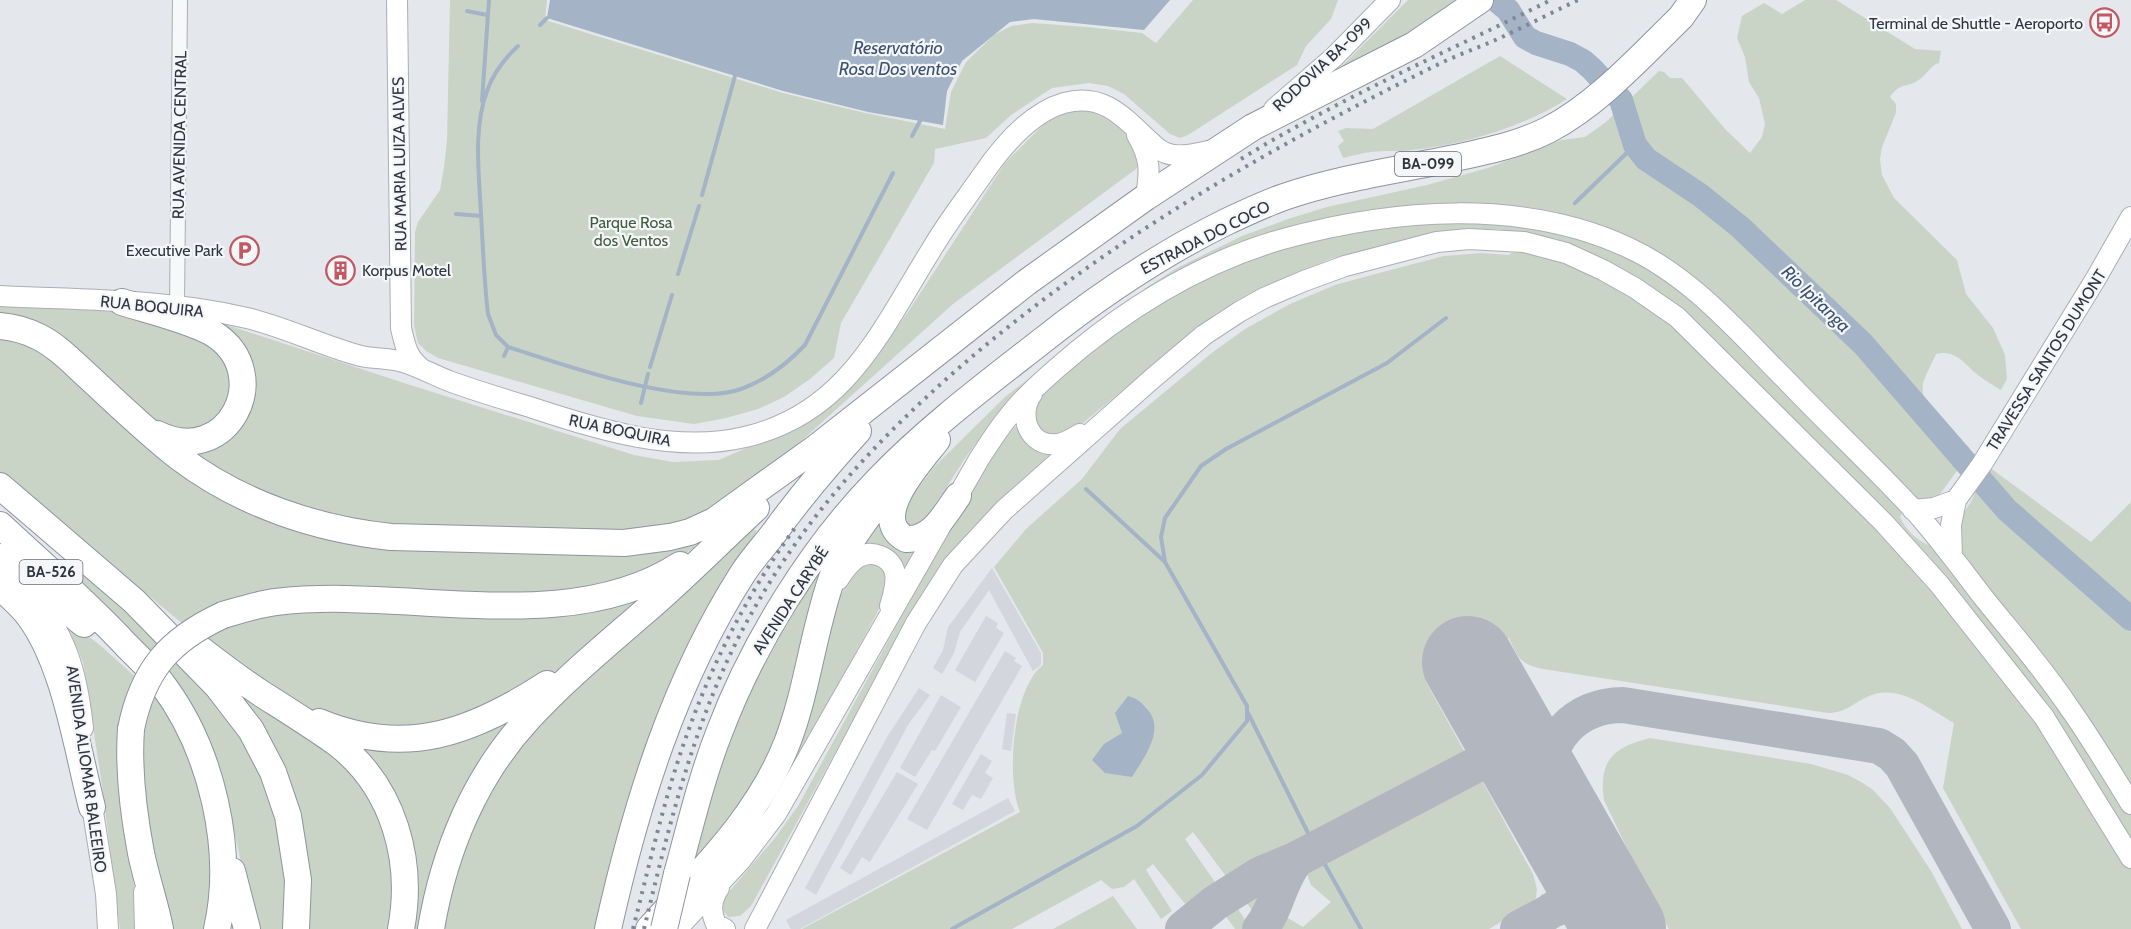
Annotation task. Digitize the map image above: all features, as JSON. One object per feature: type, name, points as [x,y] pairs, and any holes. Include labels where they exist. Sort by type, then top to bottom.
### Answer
[{"type":"highway","name":"ESTRADA DO COCO","points":[[1006,369],[1136,272],[1172,250],[1257,207],[1315,187],[1510,146],[1550,129],[1590,102],[1681,17],[1694,0]]},
{"type":"highway","points":[[0,326],[25,331],[55,347],[142,427],[181,459],[216,482],[256,502],[321,525],[357,533],[391,537],[602,544],[648,542],[690,532],[714,521],[817,447],[1036,275],[1146,197],[1253,127],[1414,45],[1474,5]]},
{"type":"highway","points":[[122,302],[214,334],[234,356],[242,378],[237,412],[224,428],[207,439],[174,441],[142,427]]},
{"type":"highway","points":[[610,919],[636,816],[654,757],[672,710],[696,657],[744,572],[830,462],[873,415],[926,363]]},
{"type":"highway","points":[[958,496],[934,528],[921,538],[906,539],[896,530],[892,522],[892,507],[920,462],[964,410],[1006,369]]},
{"type":"highway","name":"AVENIDA CARYBÉ","points":[[664,929],[702,779],[733,699],[763,639],[797,584],[838,527],[877,482],[962,402],[1006,369]]},
{"type":"highway","points":[[649,929],[735,833],[764,789],[787,744],[797,714],[832,576],[850,541],[923,437]]},
{"type":"highway","points":[[431,929],[441,877],[464,816],[484,777],[528,719],[598,652],[687,574],[817,447]]},
{"type":"highway","name":"BA-526","points":[[0,486],[134,601]]},
{"type":"highway","points":[[159,929],[141,854],[131,794],[129,750],[131,729],[140,695],[163,655],[192,631],[223,615],[274,602],[313,599],[517,605],[577,601],[608,595],[650,582],[680,565],[746,517]]},
{"type":"highway","name":"BA-526","points":[[0,525],[101,618],[150,670],[177,705],[209,783],[222,830]]},
{"type":"highway","points":[[0,559],[80,621],[138,671],[158,692],[192,738]]},
{"type":"highway","points":[[0,587],[28,615],[48,649],[62,685],[92,807]]},
{"type":"highway","points":[[134,601],[236,676],[339,745],[367,774],[391,813],[404,863],[406,898],[401,929]]},
{"type":"highway","points":[[134,601],[218,687],[264,751],[282,795],[294,842],[298,880],[296,929]]},
{"type":"highway","points":[[285,708],[349,733],[414,738],[446,733],[492,717],[515,705],[598,652]]},
{"type":"highway","points":[[217,929],[224,876],[222,830]]},
{"type":"highway","points":[[222,830],[247,929]]},
{"type":"main road","name":"RUA MARIA LUIZA ALVES","points":[[397,0],[401,328],[410,359],[427,372]]},
{"type":"main road","name":"RODOVIA BA-099","points":[[1253,127],[1334,57],[1390,0]]},
{"type":"main road","name":"RUA BOQUIRA","points":[[0,296],[122,302],[177,307],[248,318],[361,356],[399,361],[566,419],[666,442],[693,444],[722,441],[777,427],[818,404],[837,388],[857,367],[881,335],[934,245],[990,164],[1006,145],[1033,120],[1059,104],[1083,100],[1111,107],[1158,149],[1168,154],[1182,155],[1221,149]]},
{"type":"main road","name":"RUA BOQUIRA","points":[[1130,123],[1148,157],[1146,197]]},
{"type":"main road","points":[[725,929],[716,924],[712,909],[716,892],[776,814],[979,459],[1011,413],[1041,382],[1101,331],[1141,304],[1204,269],[1243,252],[1308,232],[1350,223],[1424,214],[1513,216],[1586,231],[1626,246],[1654,261],[1702,296],[1914,510],[2066,701],[2131,804]]},
{"type":"main road","name":"TRAVESSA SANTOS DUMONT","points":[[1952,556],[1951,525],[1958,496],[1982,464],[2131,217]]},
{"type":"main road","points":[[744,929],[759,921],[911,633],[947,574],[1004,510],[1204,335],[1264,298],[1304,280],[1345,266],[1437,243],[1469,239],[1524,242],[1566,253],[1635,288],[1677,317],[1884,523],[1939,584],[2044,717],[2131,858]]},
{"type":"main road","name":"RUA MARIA LUIZA ALVES","points":[[375,358],[392,353],[397,345],[401,328]]},
{"type":"main road","points":[[1041,382],[1027,403],[1025,417],[1030,432],[1041,441],[1049,444],[1066,442],[1105,420]]},
{"type":"main road","points":[[1914,510],[1934,508],[1958,496]]},
{"type":"main road","points":[[820,622],[832,591],[844,570],[858,557],[873,554],[888,560],[896,579],[882,632]]},
{"type":"main road","name":"AVENIDA ALIOMAR BALEEIRO","points":[[0,559],[40,604],[59,632],[67,649],[79,693],[92,807],[106,894],[108,929]]},
{"type":"main road","points":[[141,854],[145,929]]},
{"type":"main road","points":[[677,929],[727,876]]},
{"type":"street","name":"RUA AVENIDA CENTRAL","points":[[177,307],[180,0]]},
{"type":"shaded area","points":[[992,568],[1041,653],[1041,665],[1033,671],[989,590],[960,632],[954,653],[942,674],[933,668],[943,650],[948,627]]},
{"type":"shaded area","points":[[986,616],[998,623],[996,628],[1004,633],[975,682],[955,670]]},
{"type":"shaded area","points":[[1005,651],[1016,658],[1014,661],[1022,666],[927,830],[907,819]]},
{"type":"shaded area","points":[[919,688],[930,695],[908,725],[816,895],[805,888],[887,737]]},
{"type":"shaded area","points":[[941,695],[961,707],[935,751],[932,750],[915,777],[900,768]]},
{"type":"shaded area","points":[[1007,713],[1016,714],[1011,751],[1002,749]]},
{"type":"shaded area","points":[[981,754],[992,761],[985,773],[993,778],[981,799],[972,795],[963,810],[952,804]]},
{"type":"shaded area","points":[[897,772],[918,784],[870,862],[862,857],[851,875],[840,868]]},
{"type":"shaded area","points":[[1008,798],[1015,811],[800,929],[791,929],[786,920]]},
{"type":"green space","name":"Parque Rosa dos Ventos","points":[[450,0],[547,0],[545,20],[783,93],[945,129],[951,92],[966,62],[994,35],[1011,26],[1032,23],[1142,33],[1156,43],[1193,0],[1338,0],[1331,19],[1306,46],[1297,65],[1180,138],[1170,134],[1124,94],[1108,86],[1089,83],[1052,88],[1011,115],[986,138],[935,149],[934,163],[841,323],[834,358],[784,397],[758,409],[694,424],[637,416],[438,358],[418,343],[414,325],[415,232],[418,222],[440,190],[444,168],[447,140]]},
{"type":"green space","points":[[1408,0],[1455,0],[1406,34],[1332,76]]},
{"type":"green space","points":[[1805,0],[1836,0],[1915,49],[1941,51],[1939,63],[1915,82],[1898,89],[1890,97],[1896,104],[1896,113],[1882,147],[1880,159],[1882,175],[1894,198],[1957,260],[1966,294],[1993,328],[2005,355],[2007,379],[2001,390],[1979,376],[1957,357],[1947,353],[1936,354],[1923,384],[1926,403],[1938,420],[1969,447],[1970,453],[1940,494],[1903,512],[1900,517],[1906,527],[1923,542],[1933,547],[1967,508],[1976,491],[1976,484],[1989,467],[2091,542],[2131,502],[2131,929],[2021,929],[1943,788],[1954,723],[1923,704],[1901,695],[1878,693],[1844,710],[1828,713],[1543,669],[1529,665],[1521,659],[1509,638],[1426,682],[1468,758],[1467,761],[1302,849],[1252,869],[1231,883],[1193,832],[1185,839],[1217,885],[1186,905],[1153,864],[1146,870],[1172,911],[1161,919],[1134,879],[1124,887],[1112,889],[1101,880],[1012,929],[802,929],[1020,812],[1013,778],[1018,713],[1024,693],[1043,665],[1043,653],[994,567],[1026,529],[1082,479],[1120,429],[1213,352],[1245,329],[1290,304],[1335,285],[1444,256],[1481,253],[1509,255],[1537,251],[1559,255],[1558,239],[1498,229],[1445,231],[1330,259],[1248,294],[1215,314],[1078,427],[1057,436],[1044,434],[1035,424],[1034,410],[1043,391],[1099,343],[1188,285],[1261,254],[1351,230],[1438,222],[1497,224],[1559,233],[1558,212],[1528,207],[1426,206],[1375,210],[1333,218],[1146,292],[1144,289],[1177,268],[1242,236],[1288,219],[1327,207],[1427,185],[1488,168],[1561,140],[1585,137],[1606,122],[1659,71],[1664,72],[1670,78],[1682,78],[1726,130],[1750,153],[1762,137],[1765,124],[1759,98],[1749,82],[1745,57],[1737,38],[1742,16],[1764,3],[1782,14]]},
{"type":"green space","points":[[1500,56],[1567,99],[1532,118],[1473,139],[1408,151],[1371,152],[1343,158],[1338,146],[1344,141],[1338,131],[1346,128],[1373,129]]},
{"type":"green space","points":[[1080,108],[1100,110],[1119,124],[1138,155],[1140,162],[1136,169],[953,304],[778,462],[708,515],[643,534],[428,531],[332,519],[249,491],[188,448],[243,411],[212,320],[634,455],[673,462],[719,460],[807,421],[859,379],[908,312],[1005,163],[1046,122],[1064,112]]},
{"type":"green space","points":[[0,303],[113,309],[211,342],[232,373],[226,413],[198,431],[161,428],[0,318]]},
{"type":"green space","points":[[0,333],[19,337],[283,520],[693,541],[695,547],[669,565],[571,595],[341,591],[183,624],[0,473]]},
{"type":"green space","points":[[1037,372],[985,431],[924,522],[911,527],[904,521],[906,504],[934,467],[1005,397]]},
{"type":"green space","points":[[1014,425],[1025,439],[1053,453],[1000,501],[945,562],[903,629],[751,906],[740,916],[728,917],[722,909],[722,900],[775,838],[798,806],[973,486],[1001,441]]},
{"type":"green space","points":[[880,512],[920,550],[907,573],[895,555],[884,547],[863,544]]},
{"type":"green space","points":[[752,528],[757,531],[697,629],[667,690],[626,808],[595,929],[438,929],[466,828],[525,732]]},
{"type":"green space","points":[[872,563],[883,568],[885,580],[883,596],[877,613],[769,810],[726,863],[724,859],[839,597],[858,568]]},
{"type":"green space","points":[[74,564],[160,644],[150,656],[114,614],[70,569]]},
{"type":"green space","points":[[819,573],[823,575],[799,667],[790,698],[767,757],[736,812],[691,865],[724,749],[758,672],[796,605]]},
{"type":"green space","points":[[650,590],[565,665],[518,695],[410,733],[322,718],[200,639],[207,632],[264,613]]},
{"type":"green space","points":[[58,613],[101,646],[140,681],[132,862],[137,929],[120,929],[102,785],[83,662],[70,631]]},
{"type":"green space","points":[[174,658],[223,712],[244,743],[257,768],[267,793],[281,846],[285,901],[284,929],[256,929],[226,795],[163,671]]},
{"type":"green space","points":[[228,679],[339,754],[389,826],[397,929],[307,929],[308,862],[304,831],[297,805]]},
{"type":"green space","points":[[151,692],[185,746],[204,804],[211,866],[204,929],[168,929],[151,854],[138,744]]},
{"type":"green space","points":[[515,713],[424,929],[409,929],[412,888],[344,739]]},
{"type":"green space","points":[[1650,738],[1811,764],[1848,775],[1861,782],[1872,789],[1890,808],[1931,871],[1962,929],[1669,929],[1641,878],[1604,800],[1604,775],[1611,757],[1627,746]]},
{"type":"green space","points":[[1475,775],[1479,775],[1533,874],[1537,889],[1536,898],[1531,904],[1489,929],[1272,929],[1281,914],[1303,927],[1331,902],[1311,885],[1305,869],[1308,864]]},
{"type":"green space","points":[[1270,879],[1274,879],[1275,884],[1262,919],[1245,901]]},
{"type":"green space","points":[[1113,896],[1137,929],[1053,929]]},
{"type":"green space","points":[[1231,906],[1238,909],[1251,929],[1235,929],[1222,911]]},
{"type":"water","name":"Reservatório Rosa Dos ventos","points":[[550,0],[1170,0],[1144,30],[1034,19],[1010,22],[962,61],[947,91],[943,125],[868,112],[783,91],[547,18]]},
{"type":"water","points":[[1128,696],[1145,707],[1154,725],[1151,743],[1132,777],[1105,773],[1092,760],[1104,744],[1122,733],[1115,713]]},
{"type":"waterway","points":[[482,101],[489,0]]},
{"type":"waterway","name":"Rio Ipitanga","points":[[1496,0],[1508,10],[1525,37],[1570,54],[1592,69],[1621,100],[1635,145],[1646,159],[1700,195],[1740,227],[1863,344],[2007,510],[2131,619]]},
{"type":"waterway","points":[[467,11],[487,15]]},
{"type":"waterway","points":[[540,25],[547,18]]},
{"type":"waterway","points":[[518,46],[493,78],[483,106],[478,136],[488,314],[496,335],[508,347],[592,373],[658,389],[717,394],[741,389],[759,381],[776,371],[805,345],[893,173]]},
{"type":"waterway","points":[[702,195],[735,76]]},
{"type":"waterway","points":[[912,136],[920,121]]},
{"type":"waterway","points":[[1575,203],[1635,145]]},
{"type":"waterway","points":[[678,274],[699,206]]},
{"type":"waterway","points":[[456,214],[481,216]]},
{"type":"waterway","points":[[650,367],[672,295]]},
{"type":"waterway","points":[[952,929],[1137,826],[1202,775],[1247,721],[1247,706],[1165,562],[1161,537],[1165,518],[1201,466],[1226,449],[1387,363],[1446,318]]},
{"type":"waterway","points":[[504,356],[508,347]]},
{"type":"waterway","points":[[641,403],[648,374]]},
{"type":"waterway","points":[[1086,489],[1164,561]]},
{"type":"waterway","points":[[1248,713],[1312,841]]},
{"type":"waterway","points":[[1323,861],[1361,929]]},
{"type":"taxiway","points":[[1556,815],[1551,802],[1548,771],[1557,741],[1566,728],[1577,719],[1591,711],[1606,707],[1623,705],[1879,746],[1892,754],[1902,765],[1993,929]]},
{"type":"taxiway","points":[[1183,929],[1215,903],[1261,874],[1297,859],[1487,759],[1506,751],[1517,750],[1521,756]]},
{"type":"taxiway","points":[[1518,929],[1556,908],[1573,891],[1578,866],[1575,849]]},
{"type":"taxiway","points":[[1260,929],[1271,912],[1286,875],[1297,859]]},
{"type":"taxiway","points":[[1552,910],[1578,902],[1593,902],[1607,910],[1614,918]]},
{"type":"runway","points":[[1468,662],[1620,929]]},
{"type":"railway","points":[[1241,159],[1355,96],[1551,0]]},
{"type":"railway","points":[[644,929],[673,813],[697,737],[726,663],[744,627],[789,553],[814,519],[840,486],[897,425],[960,367],[1014,322],[1070,280],[1187,202],[1247,166],[1370,99],[1440,63],[1502,37],[1578,0]]},
{"type":"railway","points":[[633,929],[667,796],[703,692],[752,594],[797,525]]},
{"type":"place","name":"Terminal de Shuttle - Aeroporto","points":[[2104,23]]},
{"type":"place","name":"Executive Park","points":[[244,250]]},
{"type":"place","name":"Korpus Motel","points":[[341,270]]}]
